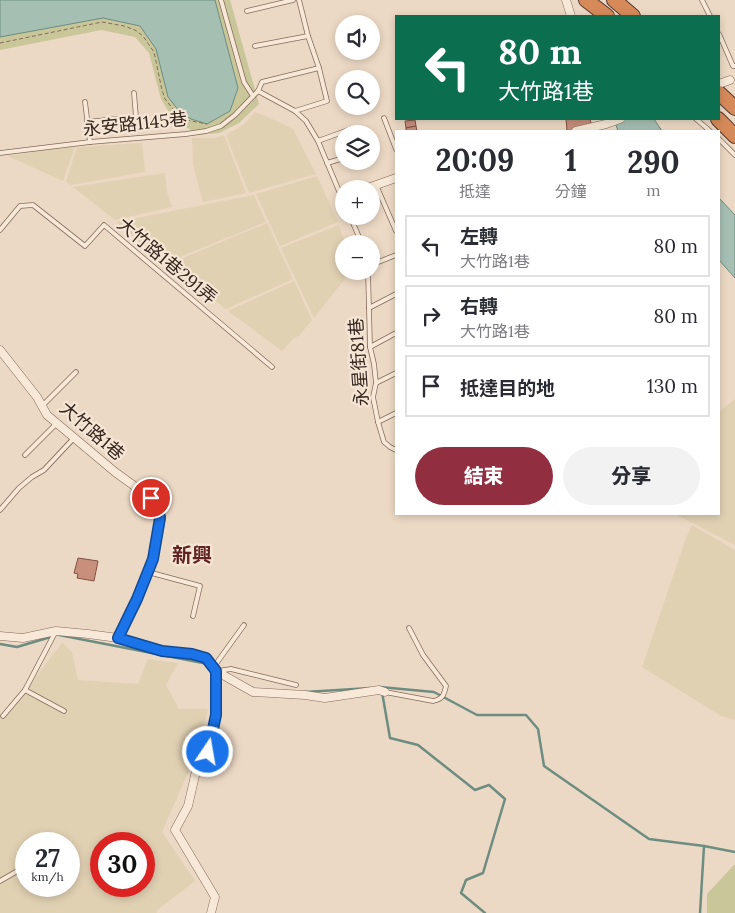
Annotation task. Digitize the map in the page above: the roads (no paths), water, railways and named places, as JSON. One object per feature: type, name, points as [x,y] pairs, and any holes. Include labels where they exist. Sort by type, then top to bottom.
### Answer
[{"type":"highway","points":[[586,0],[606,15]]},
{"type":"highway","points":[[614,0],[632,15]]},
{"type":"highway","points":[[720,94],[735,108]]},
{"type":"highway","points":[[719,120],[735,136]]},
{"type":"street","points":[[566,0],[571,15]]},
{"type":"street","points":[[720,84],[733,82]]},
{"type":"street","points":[[581,130],[607,125]]},
{"type":"street","points":[[380,184],[395,178]]},
{"type":"street","name":"大竹路1巷","points":[[0,350],[37,397],[47,415],[115,472],[151,498],[158,508],[160,518],[153,559],[137,599],[118,638]]},
{"type":"street","points":[[0,636],[23,638],[56,631],[118,638],[162,651],[192,654],[206,658],[216,668],[256,693],[305,695],[325,698],[382,691]]},
{"type":"street","points":[[211,913],[215,897],[175,830],[188,806],[198,767],[208,752],[216,715],[216,668]]},
{"type":"lane","points":[[221,0],[244,82],[253,96]]},
{"type":"lane","points":[[247,12],[293,0]]},
{"type":"lane","points":[[295,112],[326,102],[319,68],[308,36],[300,0]]},
{"type":"lane","points":[[702,0],[710,15]]},
{"type":"lane","points":[[255,46],[308,36]]},
{"type":"lane","points":[[720,36],[732,66],[735,66]]},
{"type":"lane","name":"永安路1145巷","points":[[0,153],[206,131],[221,126],[235,115],[258,91],[262,82],[319,68]]},
{"type":"lane","points":[[258,91],[295,112],[306,121],[318,141],[335,181]]},
{"type":"lane","points":[[87,122],[136,117],[134,93]]},
{"type":"lane","points":[[85,102],[90,142]]},
{"type":"lane","points":[[384,118],[395,146]]},
{"type":"lane","points":[[697,120],[709,130]]},
{"type":"lane","points":[[318,141],[335,135]]},
{"type":"lane","points":[[720,141],[735,154]]},
{"type":"lane","points":[[327,163],[335,161]]},
{"type":"lane","points":[[380,194],[395,229]]},
{"type":"lane","name":"大竹路1巷291弄","points":[[0,230],[20,206],[33,205],[85,246],[104,225],[272,367]]},
{"type":"lane","points":[[380,261],[395,255]]},
{"type":"lane","name":"永星街81巷","points":[[368,280],[370,347],[376,383],[374,398],[384,442],[395,450]]},
{"type":"lane","points":[[369,308],[395,295]]},
{"type":"lane","points":[[370,347],[395,334]]},
{"type":"lane","points":[[42,406],[76,372]]},
{"type":"lane","points":[[376,383],[395,374]]},
{"type":"lane","points":[[378,422],[395,414]]},
{"type":"lane","points":[[24,455],[57,423]]},
{"type":"lane","points":[[0,510],[19,488],[44,470],[74,438]]},
{"type":"lane","points":[[148,572],[200,586],[193,616]]},
{"type":"lane","points":[[244,625],[216,668],[231,669],[296,685]]},
{"type":"lane","points":[[382,691],[433,701],[440,699],[444,695],[446,686],[423,655],[409,628]]},
{"type":"lane","points":[[3,716],[25,690],[56,631]]},
{"type":"lane","points":[[25,690],[64,711]]},
{"type":"lane","points":[[0,880],[15,872]]},
{"type":"waterway","points":[[59,635],[208,664]]},
{"type":"waterway","points":[[0,644],[17,647],[54,636]]},
{"type":"waterway","points":[[380,687],[434,692],[477,715],[526,715],[538,729],[544,766],[649,839],[704,846],[700,913]]},
{"type":"waterway","points":[[305,692],[370,688]]},
{"type":"waterway","points":[[382,692],[390,738],[418,745],[475,790],[489,785],[505,799],[483,873],[466,880],[461,893],[485,913]]},
{"type":"waterway","points":[[704,846],[735,852]]},
{"type":"district","name":"新興","points":[[192,555]]}]
